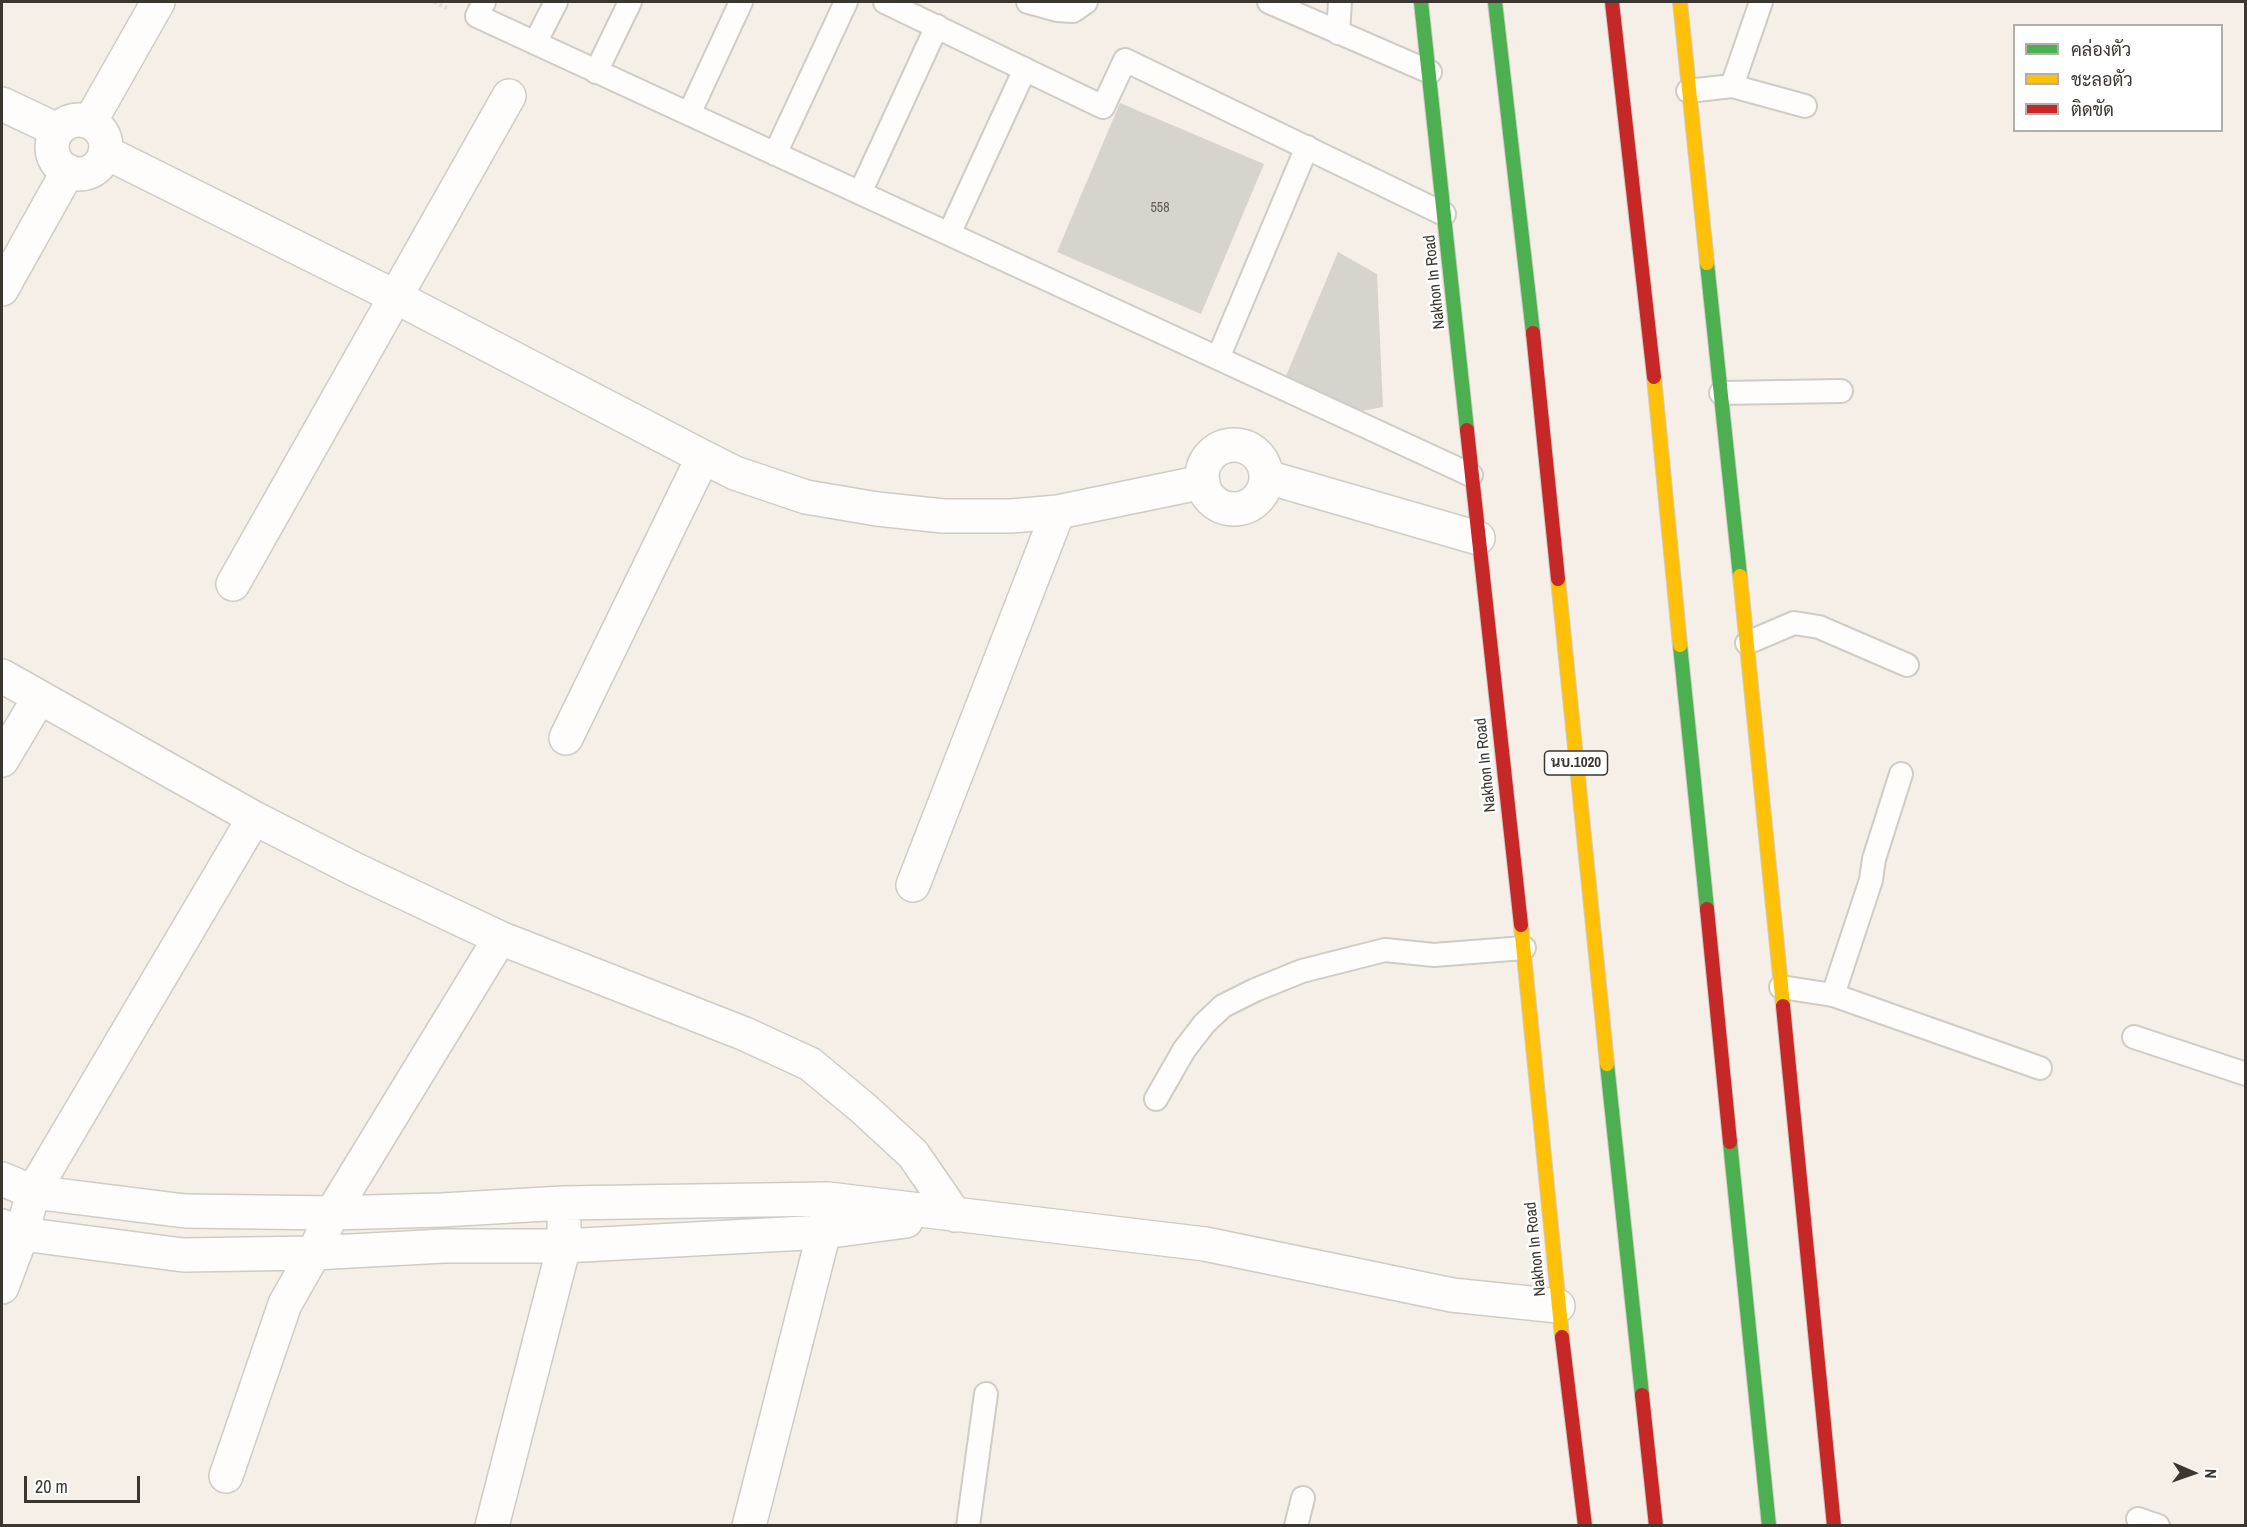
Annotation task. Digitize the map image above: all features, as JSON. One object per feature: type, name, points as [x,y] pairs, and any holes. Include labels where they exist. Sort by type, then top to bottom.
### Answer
[{"type":"main road","name":"Nakhon In Road","points":[[1421,2],[1524,948],[1558,1306],[1585,1526]]},
{"type":"main road","name":"นบ.1020","points":[[1495,2],[1533,334],[1656,1526]]},
{"type":"main road","points":[[1612,2],[1646,302],[1769,1526]]},
{"type":"main road","points":[[1680,2],[1747,643],[1834,1526]]},
{"type":"street","points":[[90,122],[158,2]]},
{"type":"street","points":[[233,584],[509,96]]},
{"type":"street","points":[[2,104],[57,130]]},
{"type":"street","points":[[78,119],[90,122],[99,129],[105,140],[105,152],[100,163],[91,171],[79,174],[68,171],[58,164],[52,153],[52,141],[57,130],[66,122],[78,119]]},
{"type":"street","points":[[105,152],[394,297],[703,457],[735,472],[806,497],[877,509],[943,516],[1011,516],[1058,512],[1203,482]]},
{"type":"street","points":[[2,289],[68,171]]},
{"type":"street","points":[[1231,444],[1245,446],[1256,453],[1264,464],[1266,477],[1264,489],[1258,499],[1248,506],[1237,509],[1225,508],[1214,502],[1207,493],[1203,482],[1203,468],[1209,457],[1219,448],[1231,444]]},
{"type":"street","points":[[567,738],[703,457]]},
{"type":"street","points":[[1266,477],[1478,538]]},
{"type":"street","points":[[913,885],[1058,512]]},
{"type":"street","points":[[2,676],[254,818],[356,870],[500,938],[745,1034],[810,1065],[863,1108],[913,1155],[955,1215]]},
{"type":"street","points":[[2,760],[39,698]]},
{"type":"street","points":[[2,1287],[12,1230],[254,818]]},
{"type":"street","points":[[226,1476],[285,1304],[314,1253],[332,1213],[500,938]]},
{"type":"street","points":[[2,1179],[33,1192],[185,1211],[332,1213],[563,1203],[828,1199],[1205,1244],[1452,1295],[1558,1306]]},
{"type":"street","points":[[748,1526],[824,1232],[828,1199]]},
{"type":"street","points":[[492,1526],[564,1246],[563,1203]]},
{"type":"street","points":[[12,1230],[183,1255],[314,1253],[444,1246],[564,1246],[824,1232],[955,1215]]},
{"type":"lane","points":[[535,43],[556,2]]},
{"type":"lane","points":[[596,72],[630,2]]},
{"type":"lane","points":[[689,114],[741,2]]},
{"type":"lane","points":[[775,154],[846,2]]},
{"type":"lane","points":[[885,2],[1103,107],[1125,60],[1444,214]]},
{"type":"lane","points":[[1029,2],[1057,10],[1073,11],[1086,2]]},
{"type":"lane","points":[[1269,2],[1430,72]]},
{"type":"lane","points":[[1338,33],[1340,2]]},
{"type":"lane","points":[[1732,86],[1761,2]]},
{"type":"lane","points":[[480,3],[477,16],[1471,475]]},
{"type":"lane","points":[[860,193],[937,26]]},
{"type":"lane","points":[[949,234],[1025,69]]},
{"type":"lane","points":[[1688,91],[1732,86],[1805,106]]},
{"type":"lane","points":[[1218,358],[1307,147]]},
{"type":"lane","points":[[1721,393],[1841,391]]},
{"type":"lane","points":[[1747,643],[1794,623],[1819,627],[1907,665]]},
{"type":"lane","points":[[1833,994],[1871,880],[1874,859],[1901,774]]},
{"type":"lane","points":[[1156,1099],[1184,1050],[1204,1024],[1223,1006],[1255,990],[1302,971],[1385,950],[1434,954],[1524,948]]},
{"type":"lane","points":[[1781,987],[1833,994],[2040,1068]]},
{"type":"lane","points":[[2134,1037],[2246,1074]]},
{"type":"lane","points":[[968,1526],[986,1394]]},
{"type":"lane","points":[[1296,1526],[1303,1498]]},
{"type":"building","points":[[1120,103],[1264,164],[1201,314],[1057,252]]},
{"type":"building","points":[[1338,252],[1377,274],[1383,407],[1362,411],[1283,383]]},
{"type":"traffic: fast","points":[[1421,2],[1467,430]]},
{"type":"traffic: fast","points":[[1495,2],[1533,333]]},
{"type":"traffic: fast","points":[[1707,263],[1740,576]]},
{"type":"traffic: fast","points":[[1680,645],[1707,909]]},
{"type":"traffic: fast","points":[[1607,1064],[1642,1395]]},
{"type":"traffic: fast","points":[[1730,1142],[1769,1526]]},
{"type":"traffic: slow","points":[[1680,2],[1707,263]]},
{"type":"traffic: slow","points":[[1654,377],[1680,645]]},
{"type":"traffic: slow","points":[[1740,576],[1783,1006]]},
{"type":"traffic: slow","points":[[1558,579],[1607,1064]]},
{"type":"traffic: slow","points":[[1521,925],[1562,1337]]},
{"type":"traffic: jam","points":[[1612,2],[1654,377]]},
{"type":"traffic: jam","points":[[1533,333],[1558,579]]},
{"type":"traffic: jam","points":[[1467,430],[1521,925]]},
{"type":"traffic: jam","points":[[1707,909],[1730,1142]]},
{"type":"traffic: jam","points":[[1783,1006],[1834,1526]]},
{"type":"traffic: jam","points":[[1562,1337],[1585,1526]]},
{"type":"traffic: jam","points":[[1642,1395],[1656,1526]]}]
